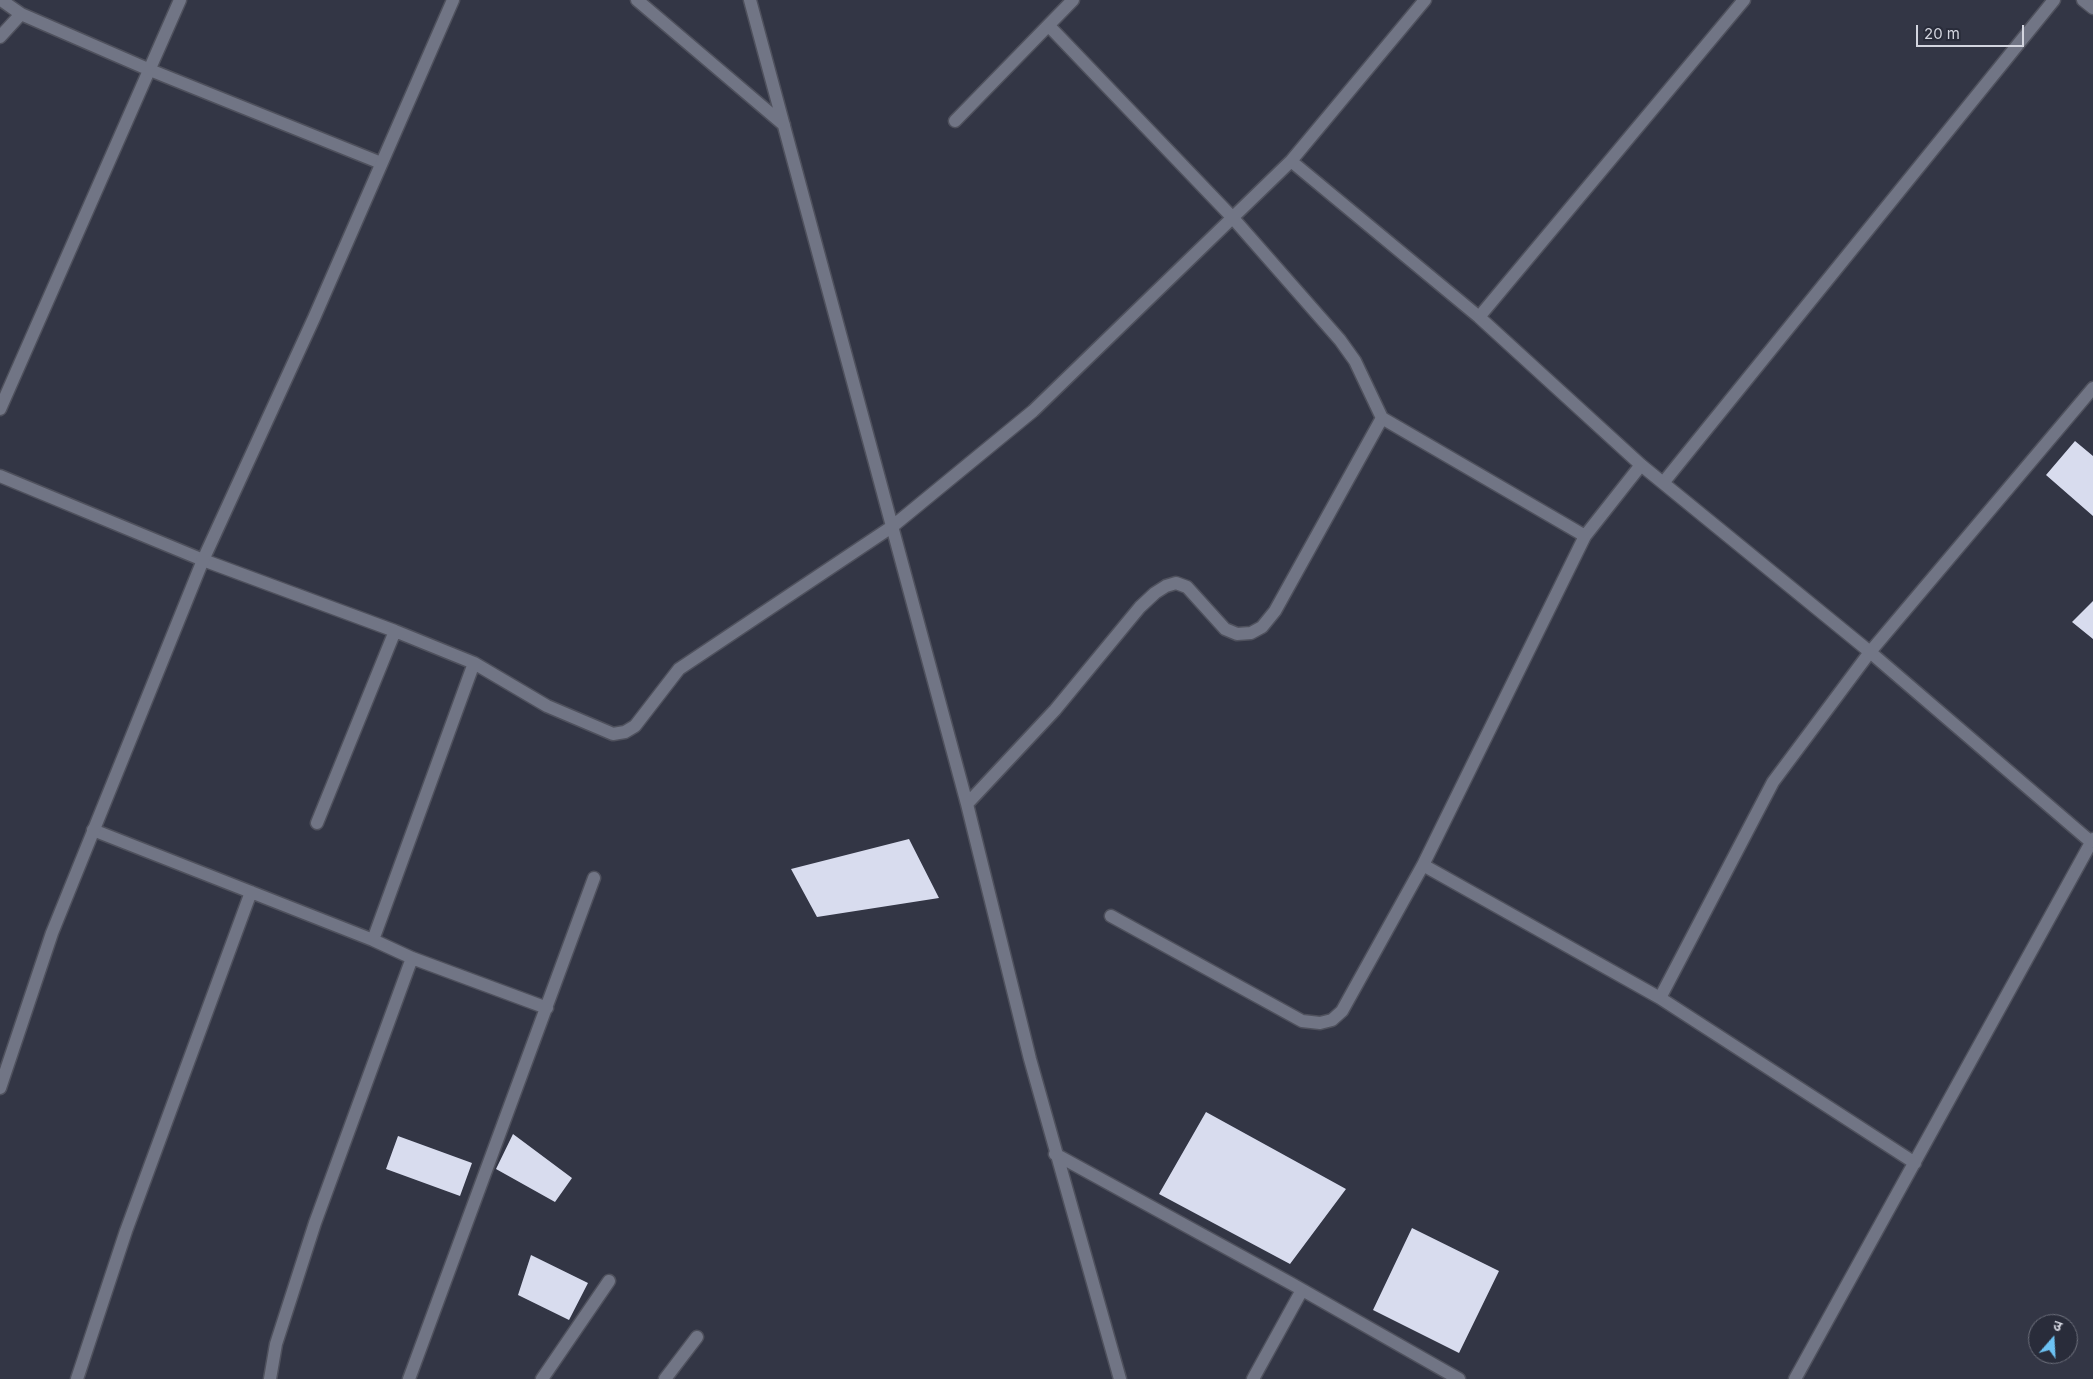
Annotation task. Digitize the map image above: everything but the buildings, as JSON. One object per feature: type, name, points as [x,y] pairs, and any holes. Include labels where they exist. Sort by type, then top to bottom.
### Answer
[{"type":"street","points":[[1,0],[21,14],[150,70],[381,163]]},
{"type":"street","points":[[0,409],[180,0]]},
{"type":"street","points":[[0,1088],[52,933],[203,560],[314,318],[453,0]]},
{"type":"street","points":[[637,0],[784,125]]},
{"type":"street","points":[[750,0],[967,804],[1055,1154],[1120,1379]]},
{"type":"street","points":[[955,121],[1049,26],[1072,0]]},
{"type":"street","points":[[0,476],[203,560],[395,631],[474,663],[547,706],[612,734],[625,732],[635,726],[679,669],[893,526],[1033,410],[1291,161],[1425,0]]},
{"type":"street","points":[[1479,317],[1744,0]]},
{"type":"street","points":[[1663,482],[2054,0]]},
{"type":"street","points":[[2083,0],[2093,8]]},
{"type":"street","points":[[0,36],[21,14]]},
{"type":"street","points":[[1049,26],[1232,217],[1340,340],[1355,361],[1382,418],[1584,536]]},
{"type":"street","points":[[1291,161],[1479,317],[1641,465],[1870,652],[2092,840],[1795,1379]]},
{"type":"street","points":[[1660,998],[1773,782],[1870,652],[2093,388]]},
{"type":"street","points":[[967,804],[1055,710],[1140,606],[1160,590],[1176,583],[1186,587],[1225,629],[1237,634],[1251,633],[1262,626],[1274,610],[1382,418]]},
{"type":"street","points":[[1111,916],[1302,1020],[1320,1024],[1332,1020],[1342,1011],[1423,866],[1584,536],[1641,465]]},
{"type":"street","points":[[317,823],[395,631]]},
{"type":"street","points":[[373,940],[474,663]]},
{"type":"street","points":[[94,830],[373,940],[412,958],[547,1008]]},
{"type":"street","points":[[1423,866],[1660,998],[1915,1163]]},
{"type":"street","points":[[410,1379],[594,878]]},
{"type":"street","points":[[77,1379],[126,1231],[251,892]]},
{"type":"street","points":[[270,1379],[276,1344],[315,1223],[412,958]]},
{"type":"street","points":[[1055,1154],[1459,1379]]},
{"type":"street","points":[[542,1379],[609,1281]]},
{"type":"street","points":[[1252,1379],[1302,1290]]},
{"type":"street","points":[[665,1379],[697,1337]]}]
